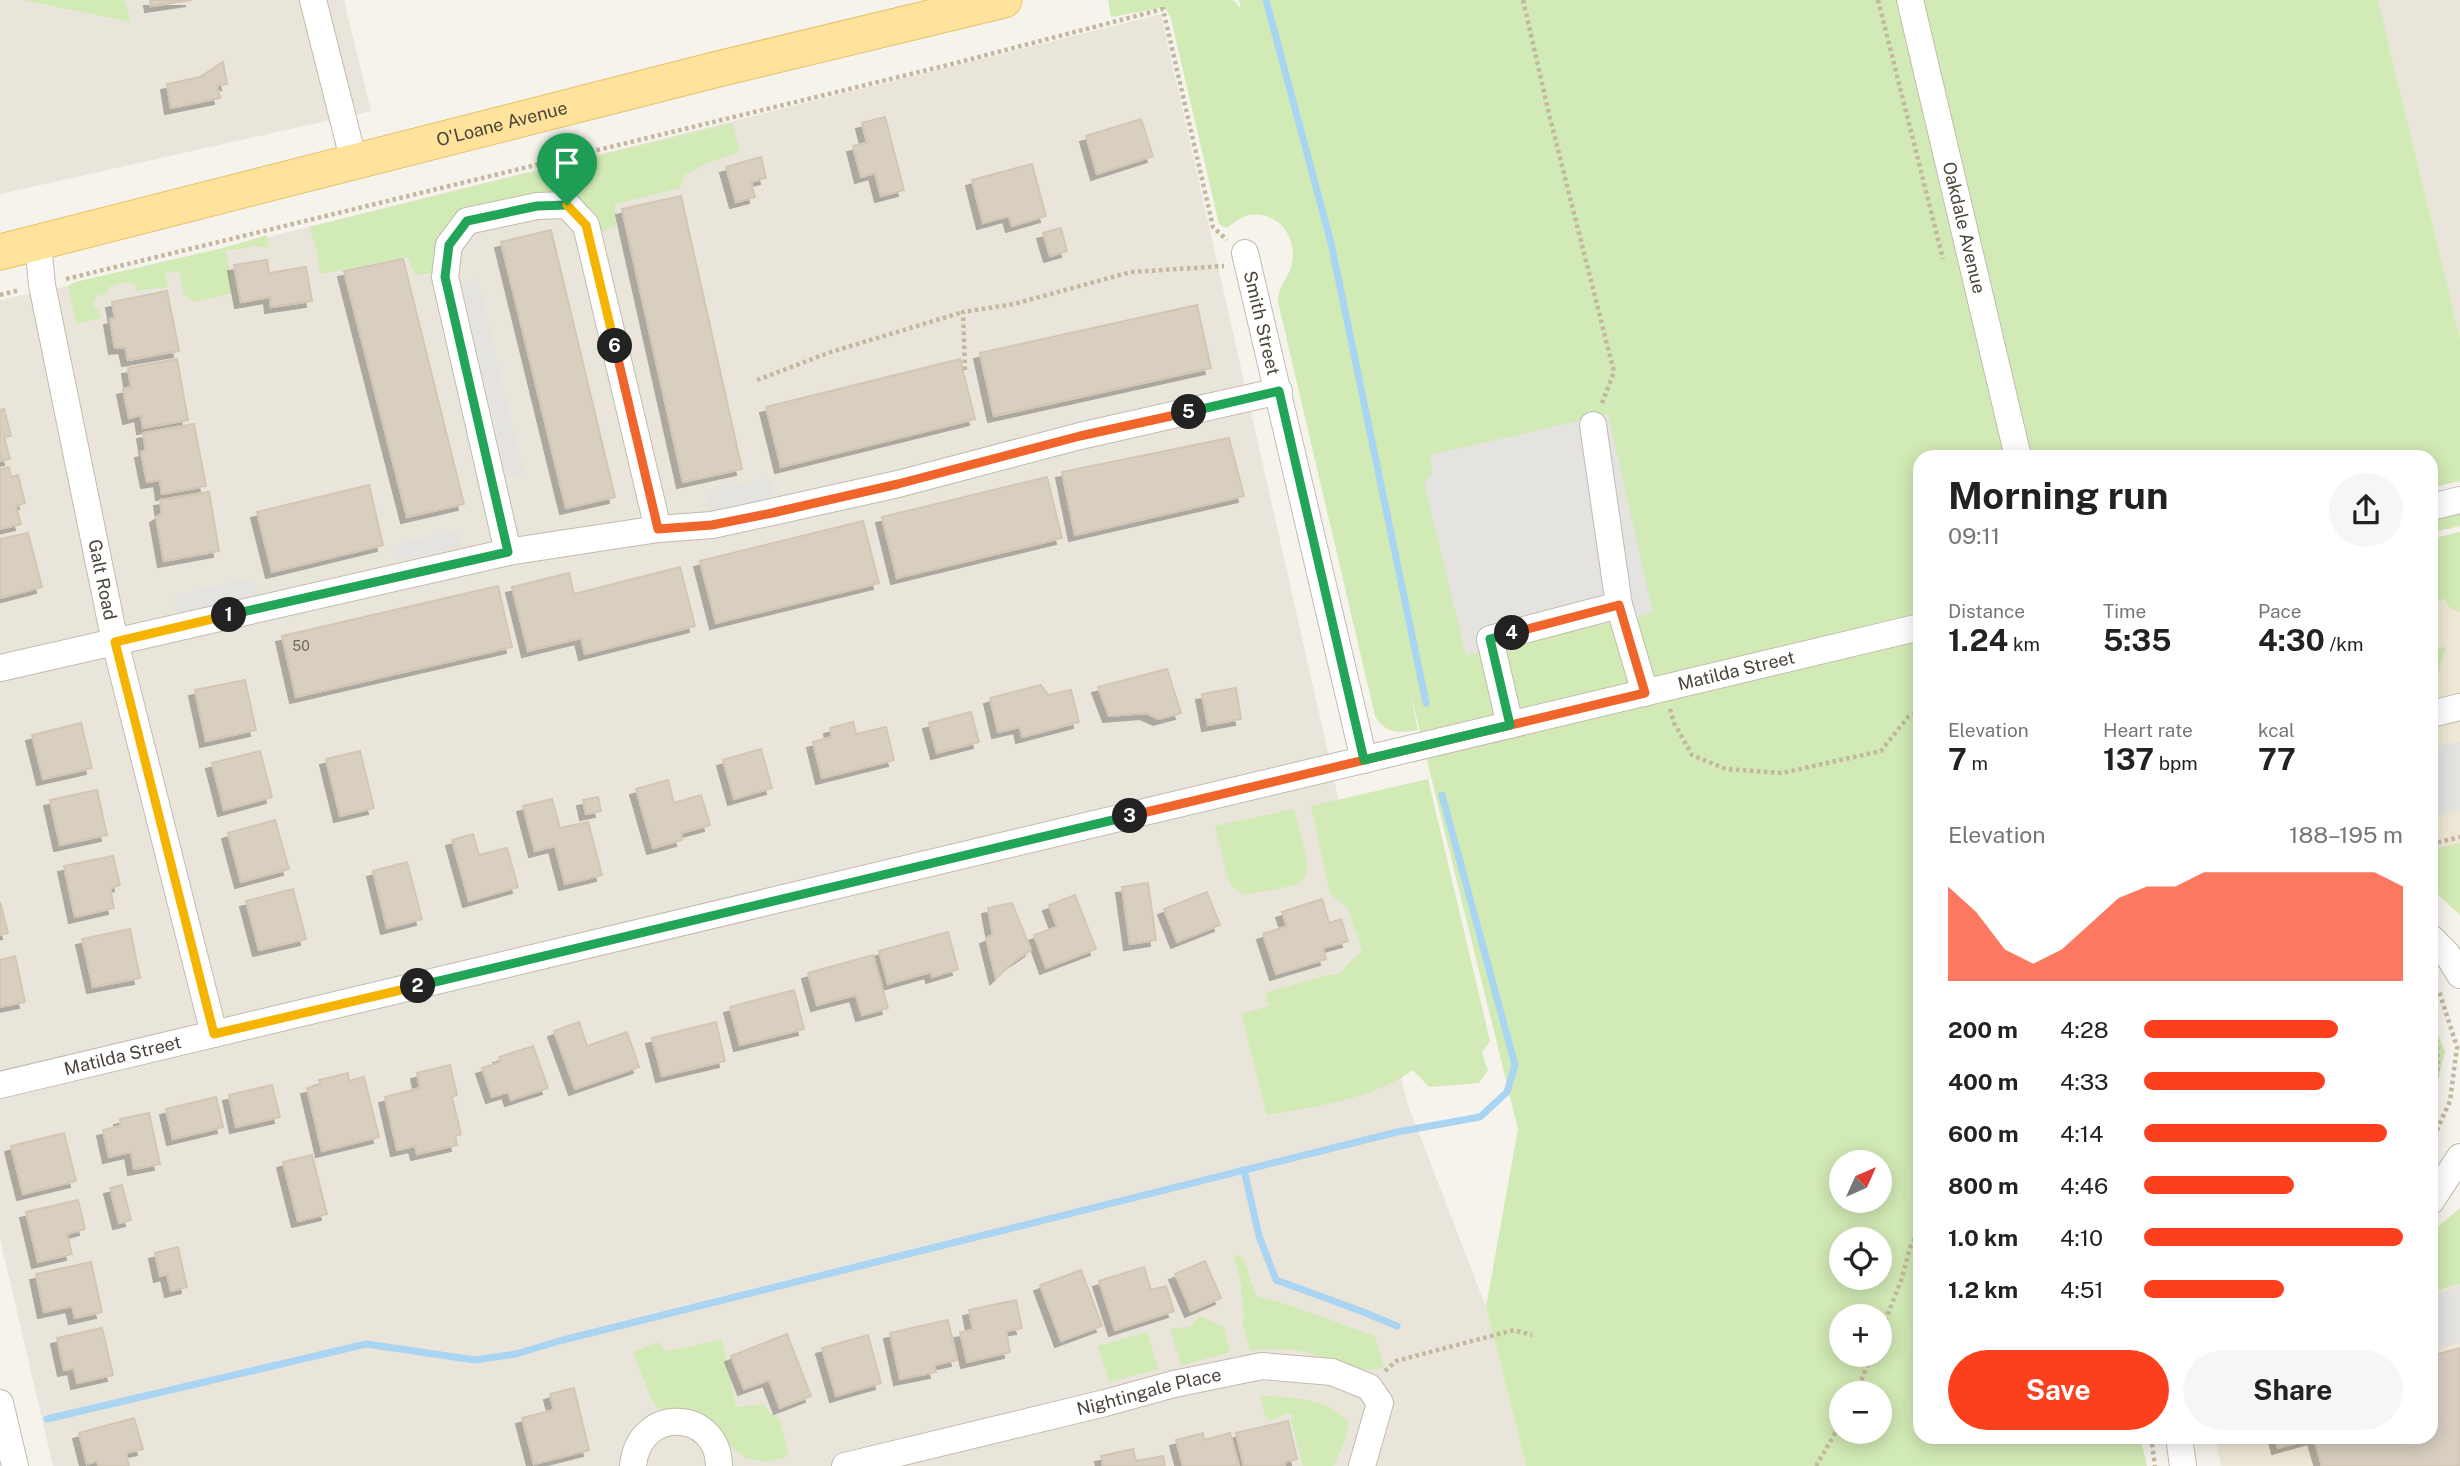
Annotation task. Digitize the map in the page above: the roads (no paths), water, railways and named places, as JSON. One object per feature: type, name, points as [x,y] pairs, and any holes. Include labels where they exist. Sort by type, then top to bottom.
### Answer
[{"type":"main road","name":"O'Loane Avenue","points":[[0,252],[718,69],[1004,0]]},
{"type":"street","points":[[313,0],[354,162]]},
{"type":"street","name":"Oakdale Avenue","points":[[1910,0],[2016,450]]},
{"type":"street","points":[[508,552],[445,277],[449,245],[467,221],[537,206],[567,205],[586,225],[658,529]]},
{"type":"street","name":"Galt Road","points":[[37,243],[42,285],[115,642],[214,1034]]},
{"type":"street","name":"Smith Street","points":[[1245,253],[1364,760]]},
{"type":"street","points":[[0,668],[508,552],[658,529],[712,525],[772,513],[911,481],[1080,436],[1279,391]]},
{"type":"street","points":[[1593,425],[1619,605],[1654,690]]},
{"type":"street","points":[[2438,505],[2460,500]]},
{"type":"street","points":[[1510,725],[1490,639],[1619,605]]},
{"type":"street","name":"Matilda Street","points":[[0,1085],[1913,629]]},
{"type":"street","points":[[2438,712],[2460,707]]},
{"type":"street","points":[[2438,945],[2447,954],[2448,979]]},
{"type":"street","points":[[2438,1190],[2460,1157]]},
{"type":"street","name":"Nightingale Place","points":[[845,1466],[1105,1404],[1174,1384],[1262,1366],[1332,1372],[1370,1387],[1380,1403],[1362,1466]]},
{"type":"street","points":[[0,1403],[15,1466]]},
{"type":"street","points":[[633,1466],[634,1453],[646,1433],[659,1425],[674,1421],[692,1424],[705,1433],[715,1445],[719,1466]]},
{"type":"street","points":[[2180,1444],[2183,1466]]},
{"type":"waterway","points":[[1266,0],[1331,243],[1426,703]]},
{"type":"waterway","points":[[47,1419],[366,1344],[475,1360],[516,1354],[1397,1132],[1480,1117],[1507,1092],[1515,1065],[1442,795]]},
{"type":"waterway","points":[[1244,1170],[1259,1236],[1276,1280],[1397,1326]]}]
